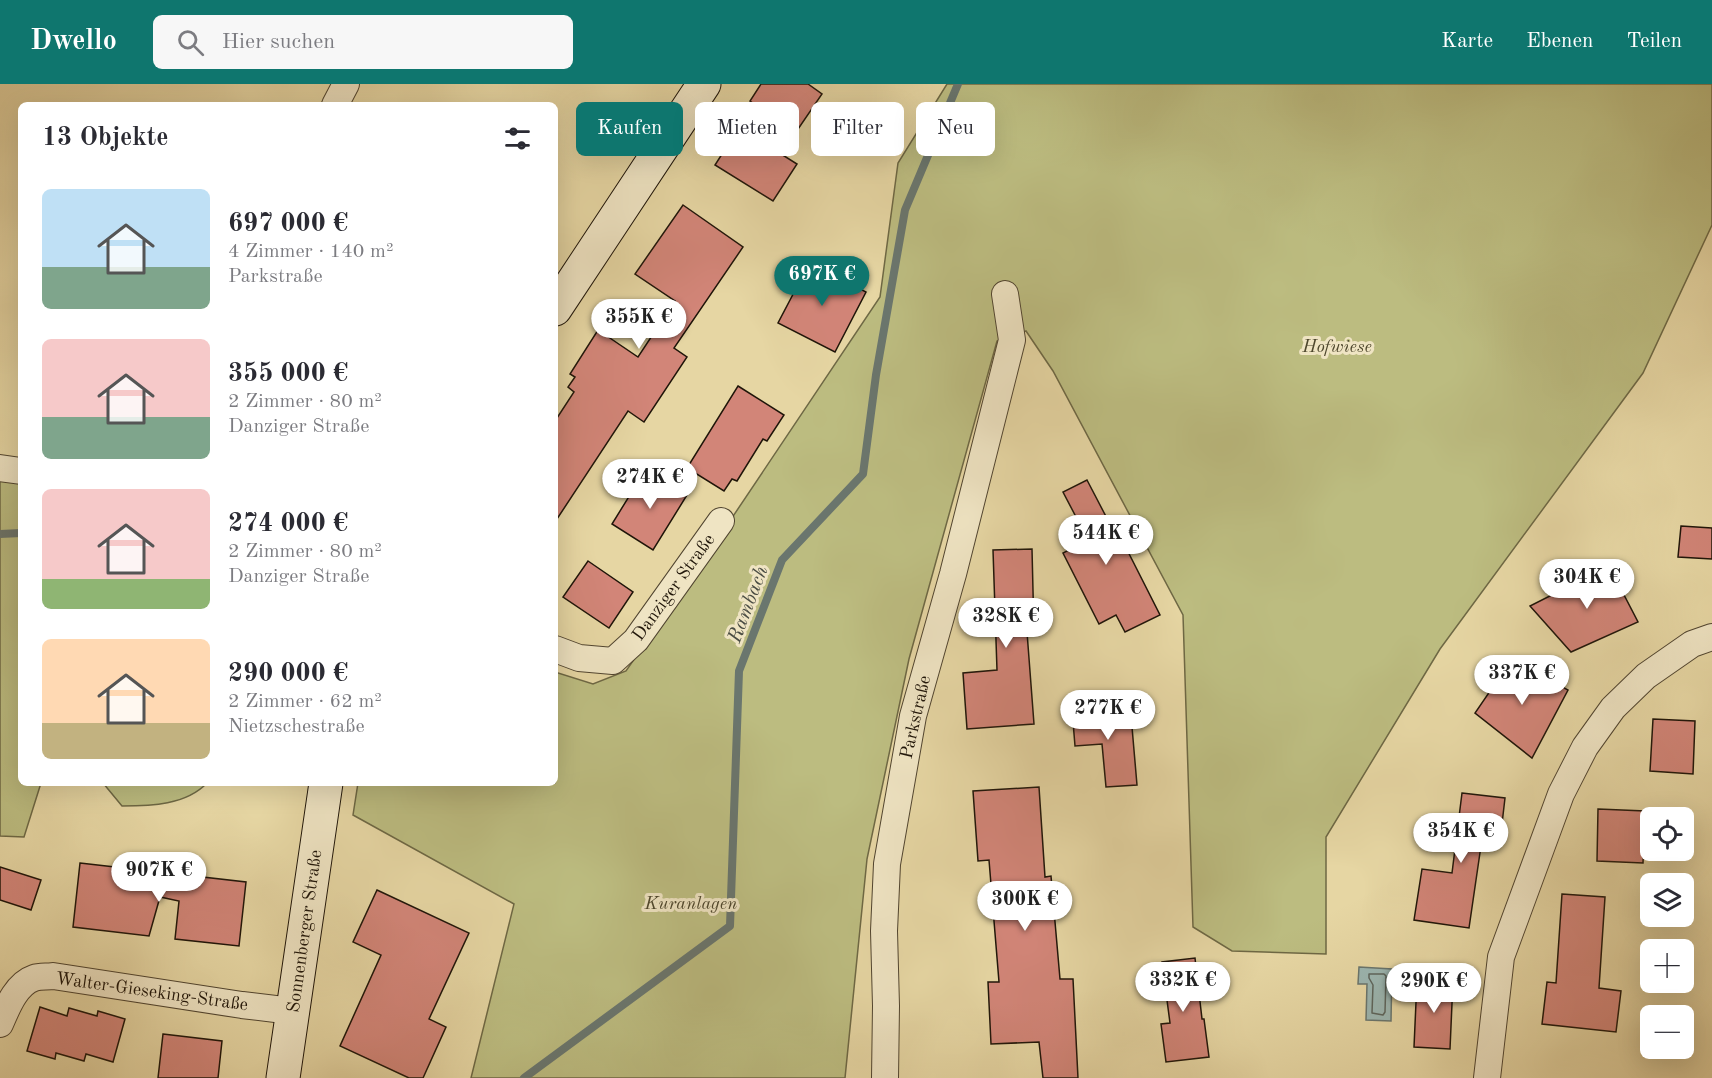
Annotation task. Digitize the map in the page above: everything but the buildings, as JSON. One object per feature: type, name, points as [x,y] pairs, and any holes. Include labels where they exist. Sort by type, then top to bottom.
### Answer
[{"type":"main road","points":[[558,304],[704,84]]},
{"type":"main road","name":"Sonnenberger Straße","points":[[283,1078],[326,786]]},
{"type":"street","points":[[337,102],[346,84]]},
{"type":"street","name":"Parkstraße","points":[[885,1078],[884,931],[887,864],[913,716],[956,563],[1012,340],[1005,294]]},
{"type":"street","points":[[0,468],[18,471]]},
{"type":"street","name":"Danziger Straße","points":[[558,650],[579,658],[613,661],[636,640],[721,521]]},
{"type":"street","points":[[1487,1078],[1501,957],[1561,794],[1585,747],[1613,708],[1646,676],[1692,644],[1712,637]]},
{"type":"street","name":"Walter-Gieseking-Straße","points":[[0,1024],[15,994],[23,986],[32,979],[53,976],[292,1011]]},
{"type":"green space","name":"Hofwiese","points":[[947,84],[1712,84],[1712,225],[1643,373],[1440,649],[1326,837],[1326,954],[1232,951],[1193,927],[1183,615],[1053,371],[1026,331],[997,341],[909,659],[867,859],[845,1078],[471,1078],[514,904],[353,815],[358,786],[558,786],[558,673],[593,684],[626,671],[699,567],[880,297],[898,163],[916,134],[916,156],[995,156],[995,102],[936,102]]},
{"type":"green space","points":[[0,468],[18,471],[18,786],[40,786],[24,837],[0,836]]},
{"type":"green space","points":[[105,786],[204,786],[189,796],[168,803],[122,806]]},
{"type":"water","points":[[1359,967],[1392,969],[1391,1021],[1366,1020],[1367,984],[1358,984]]},
{"type":"waterway","name":"Rambach","points":[[524,1078],[730,926],[739,671],[782,560],[863,474],[876,375],[905,210],[958,84]]},
{"type":"waterway","points":[[0,534],[18,533]]},
{"type":"park label","name":"Kuranlagen","points":[[691,903]]}]
